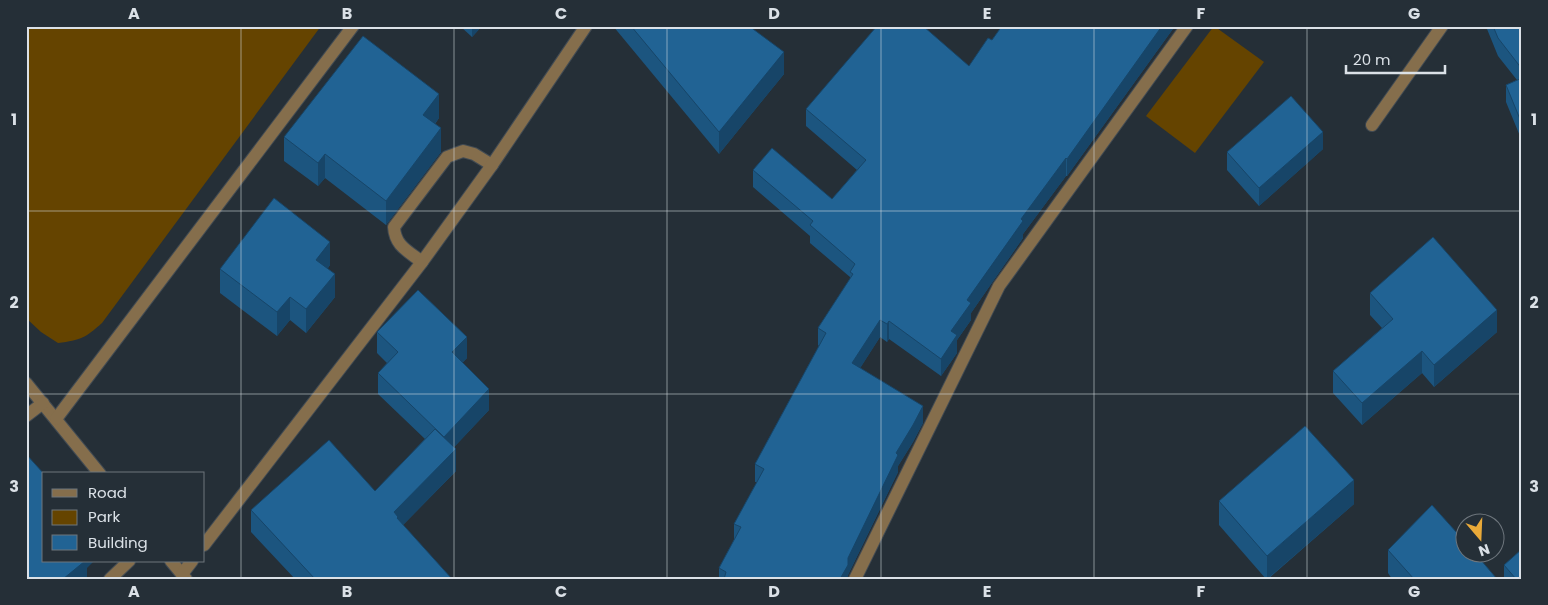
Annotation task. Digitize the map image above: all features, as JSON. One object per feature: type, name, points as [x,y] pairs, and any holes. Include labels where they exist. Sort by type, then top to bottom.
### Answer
[{"type":"street","points":[[56,419],[353,26]]},
{"type":"street","points":[[205,545],[422,262],[492,165],[586,26]]},
{"type":"street","points":[[855,579],[999,286],[1187,26]]},
{"type":"street","points":[[1372,126],[1442,26]]},
{"type":"street","points":[[422,262],[399,244],[394,237],[394,227],[447,157],[463,151],[474,154],[492,165]]},
{"type":"street","points":[[26,383],[98,472]]},
{"type":"street","points":[[26,416],[43,403]]},
{"type":"street","points":[[110,579],[128,562]]},
{"type":"street","points":[[172,562],[184,576],[191,562]]},
{"type":"green space","points":[[26,26],[321,26],[102,323],[82,338],[58,343],[41,332],[26,318]]},
{"type":"green space","points":[[1214,26],[1264,62],[1195,153],[1146,116]]},
{"type":"building","points":[[631,26],[749,26],[784,52],[719,132]]},
{"type":"building","points":[[877,26],[923,26],[969,66],[988,38],[992,40],[1002,26],[1162,26],[1067,159],[1021,219],[1023,221],[967,300],[971,303],[951,331],[957,335],[941,359],[889,321],[887,324],[880,320],[852,363],[923,406],[896,453],[898,455],[848,558],[848,565],[840,579],[724,579],[726,572],[719,568],[741,527],[734,524],[764,469],[755,464],[826,333],[818,328],[853,274],[850,272],[855,264],[810,225],[813,221],[753,170],[772,148],[832,199],[866,160],[806,109]]},
{"type":"building","points":[[1493,26],[1522,26],[1522,69],[1498,38]]},
{"type":"building","points":[[363,36],[439,94],[423,115],[441,128],[386,201],[325,154],[318,163],[284,137]]},
{"type":"building","points":[[1522,78],[1522,124],[1506,85]]},
{"type":"building","points":[[1291,96],[1323,132],[1259,188],[1227,152]]},
{"type":"building","points":[[274,198],[330,242],[316,260],[335,274],[306,309],[290,297],[277,312],[220,269]]},
{"type":"building","points":[[1433,237],[1497,310],[1434,365],[1422,351],[1362,403],[1333,371],[1393,319],[1370,293]]},
{"type":"building","points":[[418,290],[467,337],[452,352],[489,389],[444,437],[378,373],[398,352],[377,332]]},
{"type":"building","points":[[1305,426],[1354,480],[1267,556],[1219,501]]},
{"type":"building","points":[[435,429],[456,449],[394,512],[397,518],[452,579],[315,579],[251,510],[329,440],[375,491]]},
{"type":"building","points":[[26,454],[42,472],[42,562],[84,562],[63,579],[26,579]]},
{"type":"building","points":[[1432,505],[1456,532],[1456,562],[1483,562],[1497,579],[1414,579],[1388,550]]},
{"type":"building","points":[[1522,549],[1522,579],[1516,579],[1504,565]]}]
